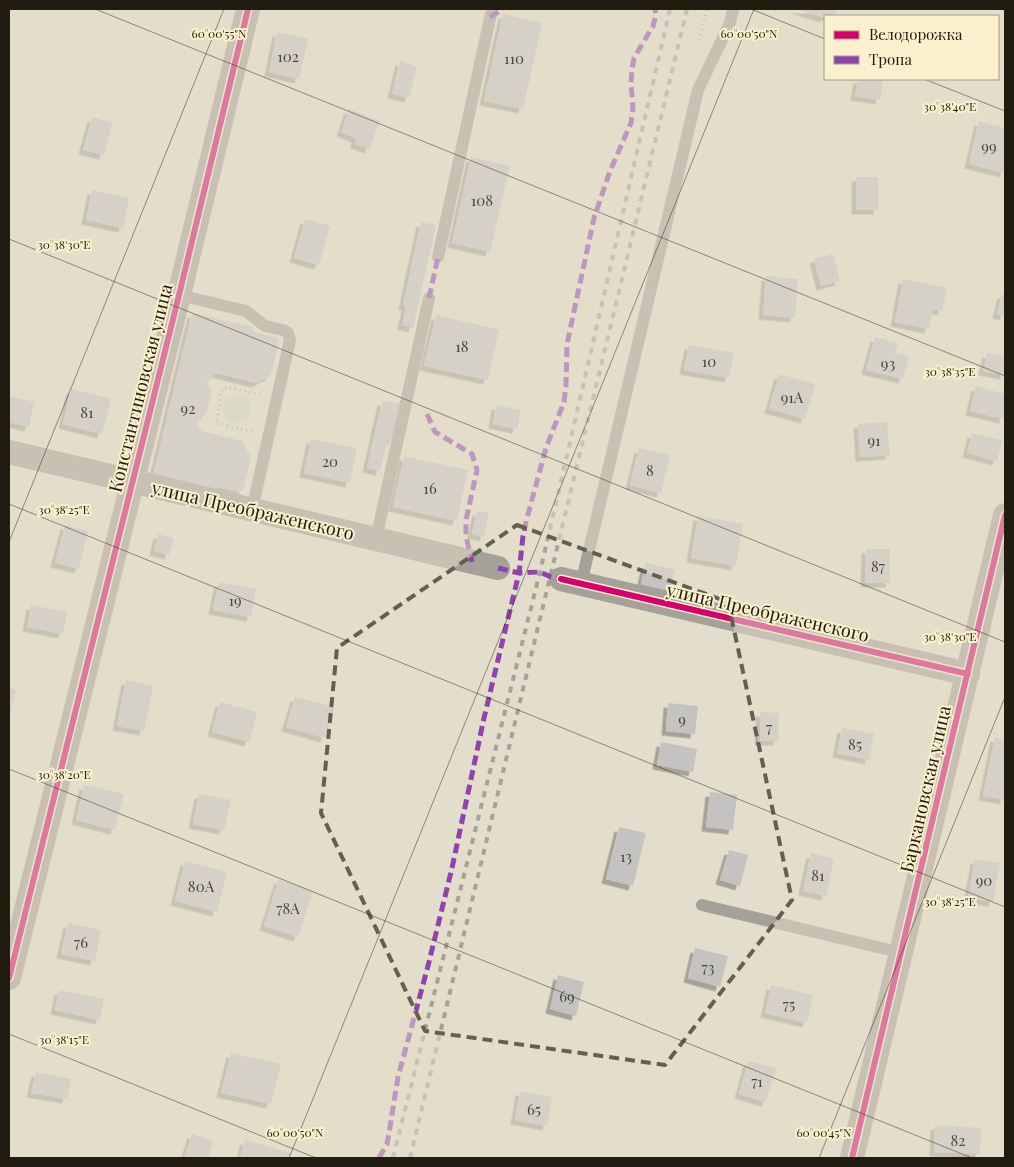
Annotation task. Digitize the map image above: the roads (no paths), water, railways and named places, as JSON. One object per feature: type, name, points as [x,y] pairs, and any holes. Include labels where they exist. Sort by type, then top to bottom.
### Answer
[{"type":"street","name":"Константиновская улица","points":[[9,978],[133,483],[248,9]]},
{"type":"street","name":"улица Преображенского","points":[[9,452],[133,483],[498,568]]},
{"type":"street","name":"Баркановская улица","points":[[852,1158],[1005,515]]},
{"type":"street","name":"улица Преображенского","points":[[571,581],[968,674]]},
{"type":"lane","points":[[438,257],[492,9]]},
{"type":"lane","points":[[571,581],[698,90],[730,23],[733,9]]},
{"type":"lane","points":[[179,295],[246,311],[265,326],[288,333],[290,340],[252,510]]},
{"type":"lane","points":[[376,539],[429,298]]},
{"type":"lane","points":[[702,905],[902,953]]},
{"type":"railway","points":[[393,1158],[540,572],[670,9]]},
{"type":"railway","points":[[410,1158],[687,9]]}]
